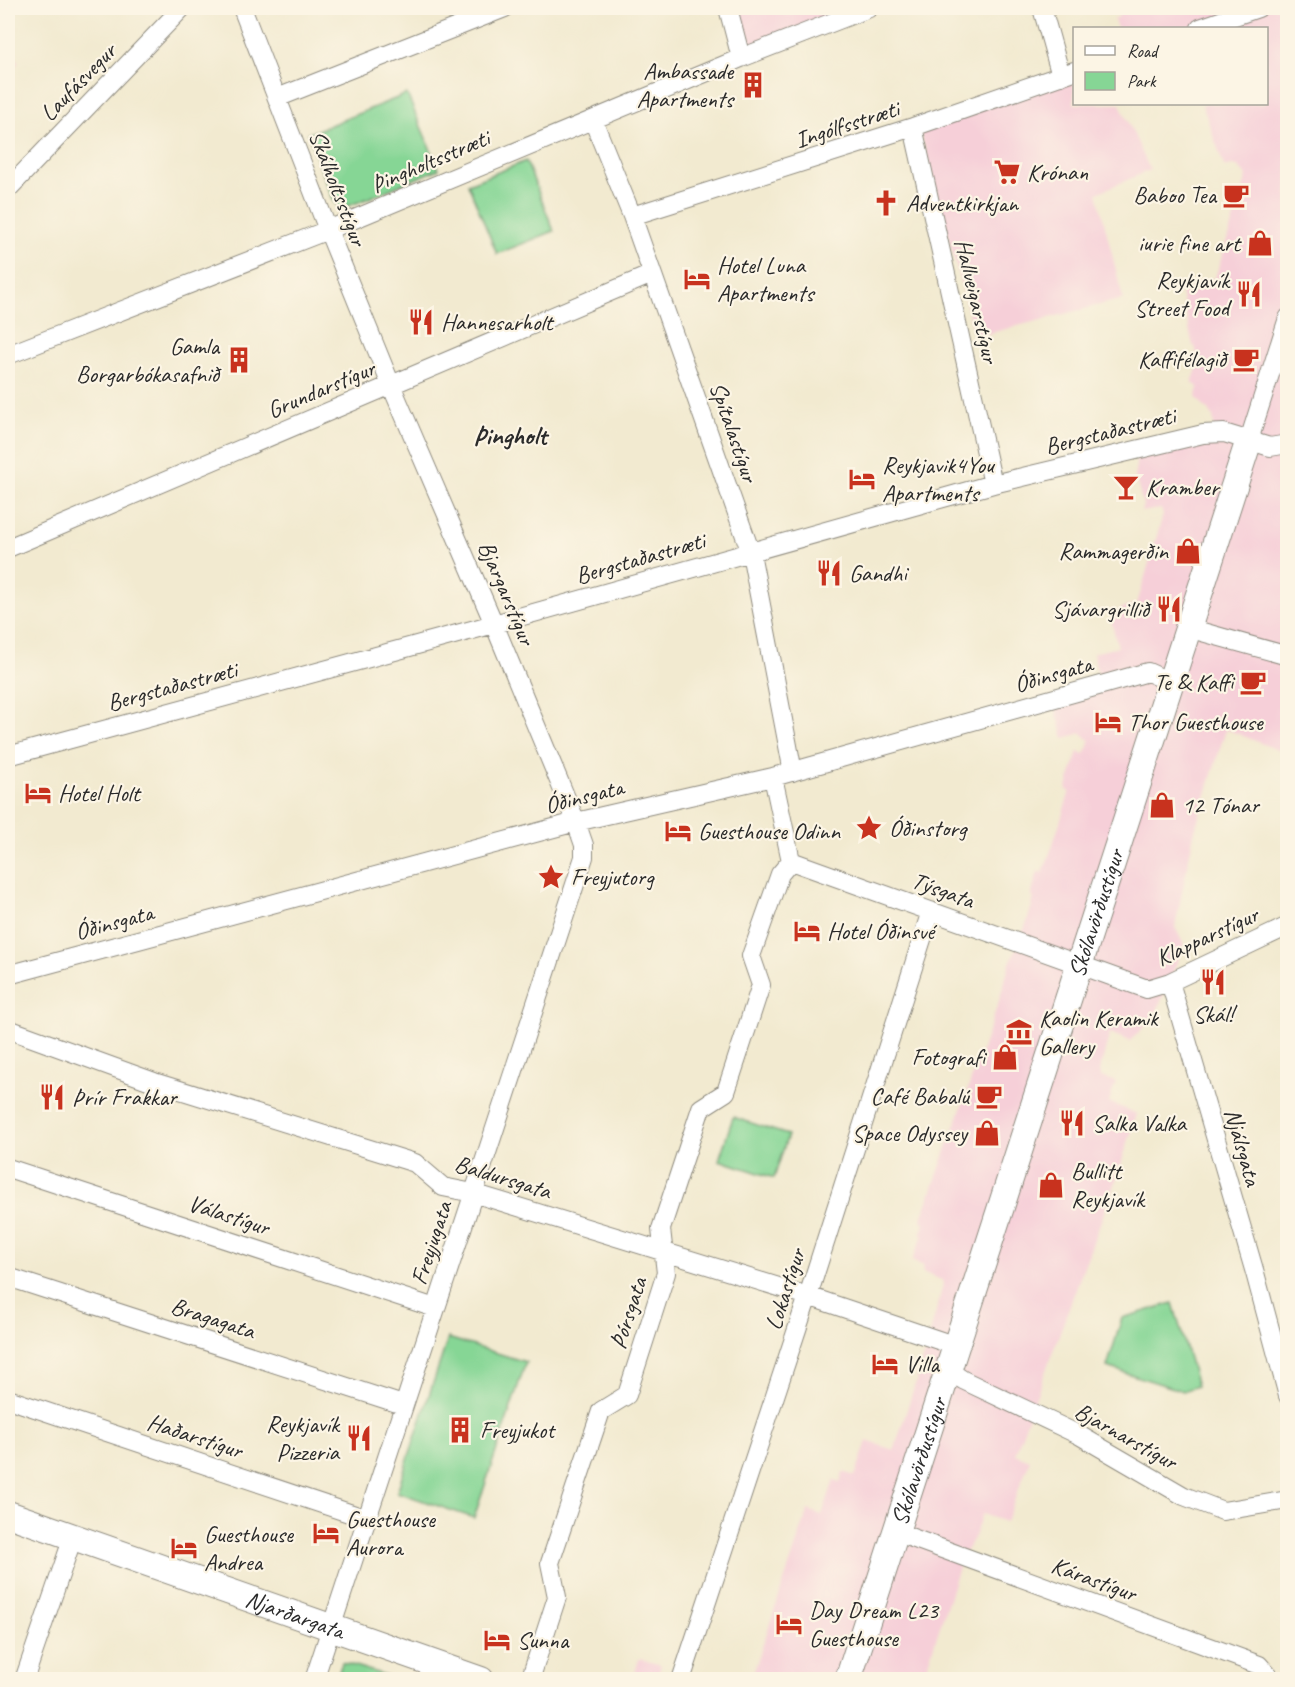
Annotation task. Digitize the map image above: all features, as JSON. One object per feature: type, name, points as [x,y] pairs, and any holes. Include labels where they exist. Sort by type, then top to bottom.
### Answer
[{"type":"street","name":"Laufásvegur","points":[[8,189],[183,8]]},
{"type":"street","name":"Skálholtsstígur","points":[[242,8],[391,385]]},
{"type":"street","points":[[278,98],[505,8]]},
{"type":"street","points":[[728,8],[741,58]]},
{"type":"street","name":"Þingholtsstræti","points":[[8,355],[328,230],[741,58],[869,8]]},
{"type":"street","points":[[1042,8],[1068,73]]},
{"type":"street","points":[[1203,27],[1258,8]]},
{"type":"street","name":"Ingólfsstræti","points":[[632,216],[914,127],[1068,73]]},
{"type":"street","name":"Spítalastígur","points":[[592,120],[632,216],[751,553],[793,772]]},
{"type":"street","name":"Hallveigarstígur","points":[[914,127],[993,484]]},
{"type":"street","name":"Grundarstígur","points":[[8,548],[652,274]]},
{"type":"street","name":"Skólavörðustígur","points":[[848,1680],[1287,318]]},
{"type":"street","name":"Bjargarstígur","points":[[391,385],[576,822]]},
{"type":"street","name":"Bergstaðastræti","points":[[8,756],[494,624],[993,484],[1203,434],[1224,433],[1270,447],[1287,444]]},
{"type":"street","points":[[1188,628],[1287,656]]},
{"type":"street","name":"Óðinsgata","points":[[8,975],[576,822],[793,772],[1148,672],[1170,682]]},
{"type":"street","points":[[773,777],[790,861]]},
{"type":"street","name":"Freyjugata","points":[[314,1680],[584,857],[584,845],[576,822]]},
{"type":"street","name":"Týsgata","points":[[790,861],[1079,965]]},
{"type":"street","name":"Þórsgata","points":[[530,1680],[557,1597],[549,1563],[601,1411],[627,1395],[666,1273],[661,1229],[701,1108],[726,1092],[761,985],[751,956],[780,874],[790,861]]},
{"type":"street","name":"Lokastígur","points":[[681,1680],[808,1296],[931,911]]},
{"type":"street","name":"Klapparstígur","points":[[1079,965],[1147,989],[1170,982],[1287,926]]},
{"type":"street","name":"Njálsgata","points":[[1170,982],[1255,1273],[1287,1396]]},
{"type":"street","name":"Baldursgata","points":[[8,1029],[154,1082],[415,1163],[444,1187],[473,1193],[808,1296],[952,1358]]},
{"type":"street","name":"Válastígur","points":[[8,1168],[435,1308]]},
{"type":"street","name":"Bragagata","points":[[8,1277],[403,1406]]},
{"type":"street","name":"Bjarnarstígur","points":[[952,1358],[963,1380],[1079,1435],[1184,1496],[1223,1511],[1287,1500]]},
{"type":"street","name":"Haðarstígur","points":[[8,1399],[367,1519]]},
{"type":"street","name":"Njarðargata","points":[[8,1514],[482,1680]]},
{"type":"street","name":"Kárastígur","points":[[896,1532],[1259,1665],[1268,1674],[1268,1680]]},
{"type":"street","points":[[24,1680],[73,1537]]},
{"type":"shaded area","points":[[731,8],[843,8],[845,13],[746,50]]},
{"type":"shaded area","points":[[1123,8],[1287,8],[1288,692],[1281,699],[1287,721],[1287,747],[1280,751],[1226,729],[1194,833],[1175,927],[1184,945],[1155,1016],[1130,1041],[1110,1033],[1099,1072],[1101,1077],[1116,1082],[1109,1102],[1137,1114],[1116,1180],[1015,1454],[1030,1460],[1006,1522],[982,1514],[973,1540],[963,1555],[923,1679],[751,1680],[808,1510],[822,1515],[834,1480],[840,1482],[843,1472],[855,1476],[867,1441],[894,1450],[925,1353],[944,1281],[922,1272],[924,1266],[912,1261],[923,1235],[920,1234],[925,1223],[921,1221],[998,1004],[1010,963],[1027,922],[1038,871],[1043,873],[1052,847],[1070,791],[1066,790],[1078,752],[1085,754],[1090,741],[1082,733],[1064,738],[1053,701],[1104,687],[1093,653],[1118,647],[1111,620],[1122,608],[1137,604],[1163,515],[1161,509],[1141,512],[1143,505],[1135,476],[1137,453],[1215,435],[1213,416],[1196,397],[1198,387],[1192,382],[1199,364],[1180,287],[1215,278],[1247,176],[1237,166],[1224,166],[1202,105],[1268,105],[1268,27],[1117,27],[1114,19],[1119,17],[1117,10]]},
{"type":"shaded area","points":[[8,46],[18,63],[8,73]]},
{"type":"shaded area","points":[[1073,75],[1073,105],[1120,105],[1150,170],[1097,193],[1123,299],[975,337],[920,130]]},
{"type":"shaded area","points":[[639,1659],[661,1665],[657,1679],[633,1679]]},
{"type":"green space","points":[[407,94],[439,169],[359,202],[348,206],[338,206],[333,199],[308,134]]},
{"type":"green space","points":[[526,161],[554,231],[497,254],[468,184]]},
{"type":"green space","points":[[733,1117],[788,1135],[774,1178],[719,1160]]},
{"type":"green space","points":[[1173,1303],[1197,1386],[1183,1391],[1107,1367],[1122,1318]]},
{"type":"green space","points":[[448,1338],[526,1362],[474,1518],[397,1492]]},
{"type":"green space","points":[[342,1662],[397,1679],[337,1679]]},
{"type":"place","name":"Ambassade Apartments","points":[[753,85]]},
{"type":"place","name":"Krónan","points":[[1007,172]]},
{"type":"place","name":"Baboo Tea","points":[[1236,195]]},
{"type":"place","name":"Adventkirkjan","points":[[886,203]]},
{"type":"place","name":"iurie fine art","points":[[1260,243]]},
{"type":"place","name":"Hotel Luna Apartments","points":[[697,279]]},
{"type":"place","name":"Reykjavík Street Food","points":[[1249,294]]},
{"type":"place","name":"Hannesarholt","points":[[421,322]]},
{"type":"place","name":"Kaffifélagið","points":[[1246,359]]},
{"type":"place","name":"Gamla Borgarbókasafnið","points":[[239,360]]},
{"type":"place","name":"Reykjavik4You Apartments","points":[[862,479]]},
{"type":"place","name":"Kramber","points":[[1126,487]]},
{"type":"place","name":"Rammagerðin","points":[[1188,551]]},
{"type":"place","name":"Gandhi","points":[[829,573]]},
{"type":"place","name":"Sjávargrillið","points":[[1169,609]]},
{"type":"place","name":"Te & Kaffi","points":[[1253,682]]},
{"type":"place","name":"Thor Guesthouse","points":[[1108,722]]},
{"type":"place","name":"Hotel Holt","points":[[38,793]]},
{"type":"place","name":"12 Tónar","points":[[1162,805]]},
{"type":"place","name":"Óðinstorg","points":[[869,828]]},
{"type":"place","name":"Guesthouse Odinn","points":[[678,831]]},
{"type":"place","name":"Freyjutorg","points":[[551,877]]},
{"type":"place","name":"Hotel Óðinsvé","points":[[807,931]]},
{"type":"place","name":"Skál!","points":[[1213,982]]},
{"type":"place","name":"Kaolin Keramik Gallery","points":[[1019,1032]]},
{"type":"place","name":"Fotografi","points":[[1005,1057]]},
{"type":"place","name":"Café Babalú","points":[[989,1096]]},
{"type":"place","name":"Þrír Frakkar","points":[[52,1097]]},
{"type":"place","name":"Salka Valka","points":[[1072,1123]]},
{"type":"place","name":"Space Odyssey","points":[[987,1133]]},
{"type":"place","name":"Bullitt Reykjavík","points":[[1051,1185]]},
{"type":"place","name":"Villa","points":[[885,1364]]},
{"type":"place","name":"Freyjukot","points":[[460,1430]]},
{"type":"place","name":"Reykjavík Pizzeria","points":[[359,1438]]},
{"type":"place","name":"Guesthouse Aurora","points":[[326,1533]]},
{"type":"place","name":"Guesthouse Andrea","points":[[184,1548]]},
{"type":"place","name":"Day Dream L23 Guesthouse","points":[[789,1624]]},
{"type":"place","name":"Sunna","points":[[497,1640]]},
{"type":"district","name":"Þingholt","points":[[510,435]]}]
